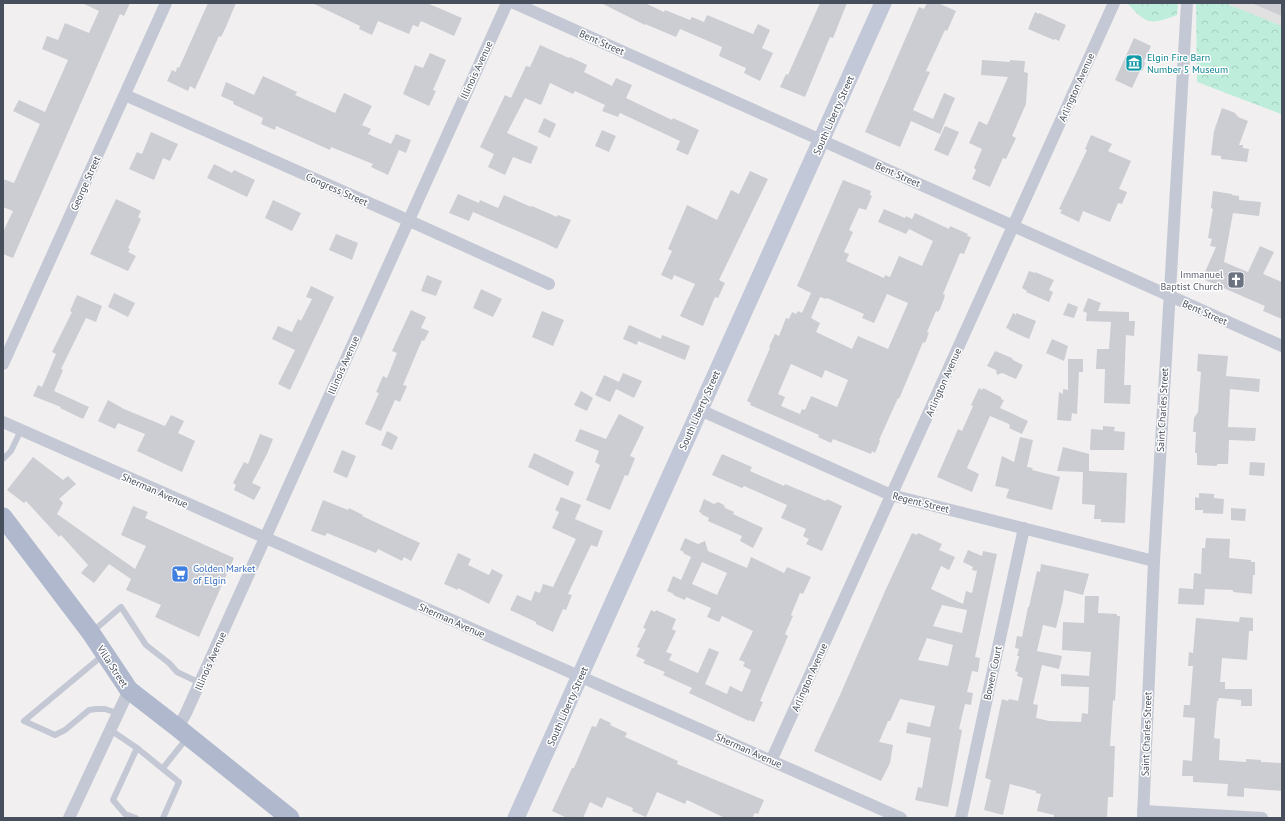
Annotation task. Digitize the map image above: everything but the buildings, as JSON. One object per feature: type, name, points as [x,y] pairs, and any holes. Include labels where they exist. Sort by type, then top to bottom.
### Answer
[{"type":"main road","name":"South Liberty Street","points":[[516,818],[883,3]]},
{"type":"main road","name":"Villa Street","points":[[3,517],[91,633],[128,690],[290,818]]},
{"type":"street","name":"George Street","points":[[3,364],[166,3]]},
{"type":"street","name":"Illinois Avenue","points":[[183,732],[200,683],[507,3]]},
{"type":"street","name":"Bent Street","points":[[514,3],[1282,346]]},
{"type":"street","name":"Arlington Avenue","points":[[771,761],[1114,3]]},
{"type":"street","name":"Saint Charles Street","points":[[1143,815],[1154,561],[1187,3]]},
{"type":"street","name":"Congress Street","points":[[125,95],[549,284]]},
{"type":"street","name":"Regent Street","points":[[700,410],[891,495],[1154,561]]},
{"type":"street","name":"Sherman Avenue","points":[[3,422],[901,818]]},
{"type":"street","name":"Bowen Court","points":[[961,818],[1024,528]]},
{"type":"street","points":[[69,818],[128,690]]},
{"type":"street","points":[[1143,815],[1262,818]]},
{"type":"lane","points":[[3,459],[11,451],[21,430]]},
{"type":"lane","points":[[91,633],[121,607],[146,645],[169,663],[177,672],[200,683]]},
{"type":"lane","points":[[105,653],[24,721],[56,735],[65,730],[89,710],[104,709],[117,713]]},
{"type":"lane","points":[[109,729],[138,748],[179,782],[163,818]]},
{"type":"lane","points":[[163,768],[183,732]]},
{"type":"lane","points":[[136,818],[125,814],[113,800],[138,748]]},
{"type":"shaded area","points":[[1225,3],[1282,3],[1282,27]]},
{"type":"green space","points":[[1127,3],[1178,3],[1177,15],[1160,20],[1149,21],[1140,16]]},
{"type":"green space","points":[[1196,3],[1225,3],[1282,26],[1281,114],[1197,82]]},
{"type":"place","name":"Elgin Fire Barn Number 5 Museum","points":[[1134,63]]},
{"type":"place","name":"Immanuel Baptist Church","points":[[1236,280]]},
{"type":"place","name":"Golden Market of Elgin","points":[[180,574]]}]
